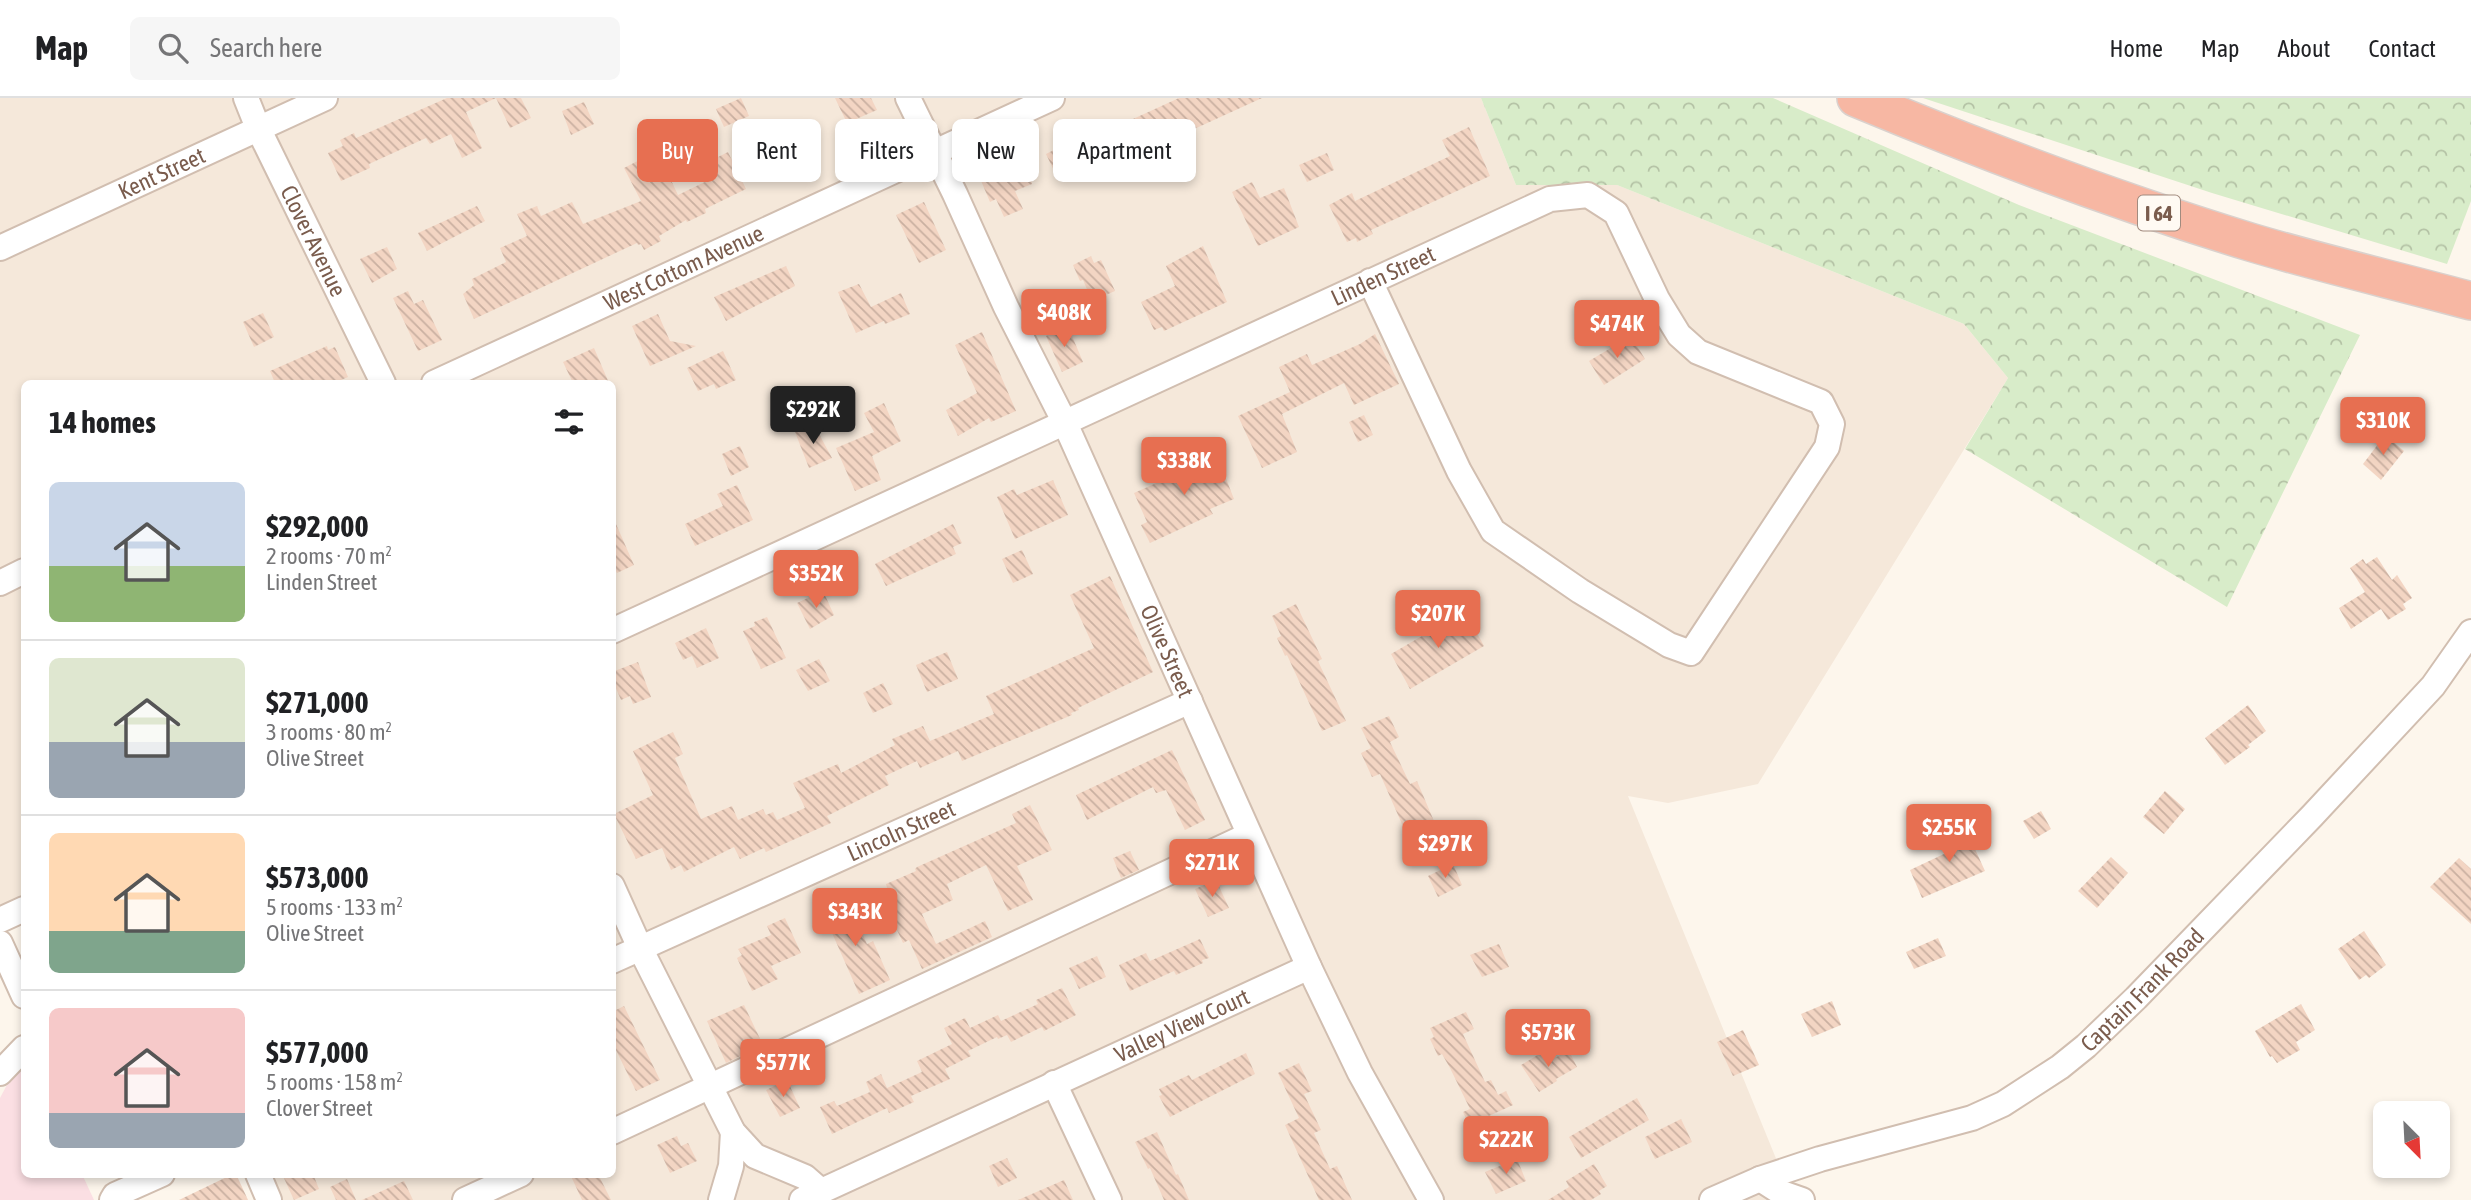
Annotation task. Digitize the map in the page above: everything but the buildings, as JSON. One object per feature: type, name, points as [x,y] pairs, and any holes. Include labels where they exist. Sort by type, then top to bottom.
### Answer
[{"type":"highway","name":"I 64","points":[[1856,98],[2098,193],[2253,243],[2471,301]]},
{"type":"street","name":"Clover Avenue","points":[[246,98],[258,128],[382,380]]},
{"type":"street","name":"Kent Street","points":[[0,247],[325,98]]},
{"type":"street","name":"Olive Street","points":[[908,98],[918,119]]},
{"type":"street","name":"West Cottom Avenue","points":[[938,151],[1052,98]]},
{"type":"street","name":"Olive Street","points":[[938,162],[1006,307],[1064,421],[1249,835],[1360,1073],[1431,1200]]},
{"type":"street","name":"West Cottom Avenue","points":[[442,380],[871,182]]},
{"type":"street","name":"Linden Street","points":[[616,629],[1064,421],[1370,281],[1550,199],[1588,195],[1616,213],[1657,299],[1679,335],[1698,352],[1822,402],[1832,424],[1827,447],[1691,653],[1669,645],[1580,591],[1493,531],[1459,471],[1370,281]]},
{"type":"street","points":[[0,583],[21,572]]},
{"type":"street","name":"Captain Frank Road","points":[[1712,1200],[1760,1179],[1843,1152],[1972,1118],[2003,1104],[2060,1067],[2136,998],[2312,816],[2433,686],[2471,632]]},
{"type":"street","name":"Lincoln Street","points":[[616,959],[1190,701]]},
{"type":"street","points":[[616,1130],[1249,835]]},
{"type":"street","points":[[616,895],[733,1132],[755,1156],[805,1177],[812,1196]]},
{"type":"street","points":[[0,920],[21,910]]},
{"type":"street","points":[[0,943],[21,989]]},
{"type":"street","name":"Valley View Court","points":[[812,1196],[1310,967]]},
{"type":"street","points":[[0,1073],[21,1051]]},
{"type":"street","points":[[1054,1083],[1109,1200]]},
{"type":"street","points":[[721,1200],[731,1167],[733,1132]]},
{"type":"street","points":[[112,1192],[151,1178]]},
{"type":"street","points":[[260,1178],[270,1200]]},
{"type":"street","points":[[465,1200],[512,1178]]},
{"type":"street","points":[[1760,1179],[1782,1193],[1802,1200]]},
{"type":"shaded area","points":[[0,98],[1481,98],[1516,185],[1617,185],[1964,324],[2008,378],[1758,784],[1668,803],[1628,796],[1793,1200],[265,1200],[256,1178],[616,1178],[616,380],[21,380],[21,908],[0,918]]},
{"type":"shaded area","points":[[21,1070],[21,1178],[84,1178],[94,1200],[0,1200],[0,1098],[8,1083]]},
{"type":"green space","points":[[1481,98],[1773,98],[2019,205],[2360,335],[2227,607],[1965,449],[2008,378],[1964,324],[1617,185],[1516,185]]},
{"type":"green space","points":[[1923,98],[2471,98],[2471,201],[2447,264],[2212,193]]}]
